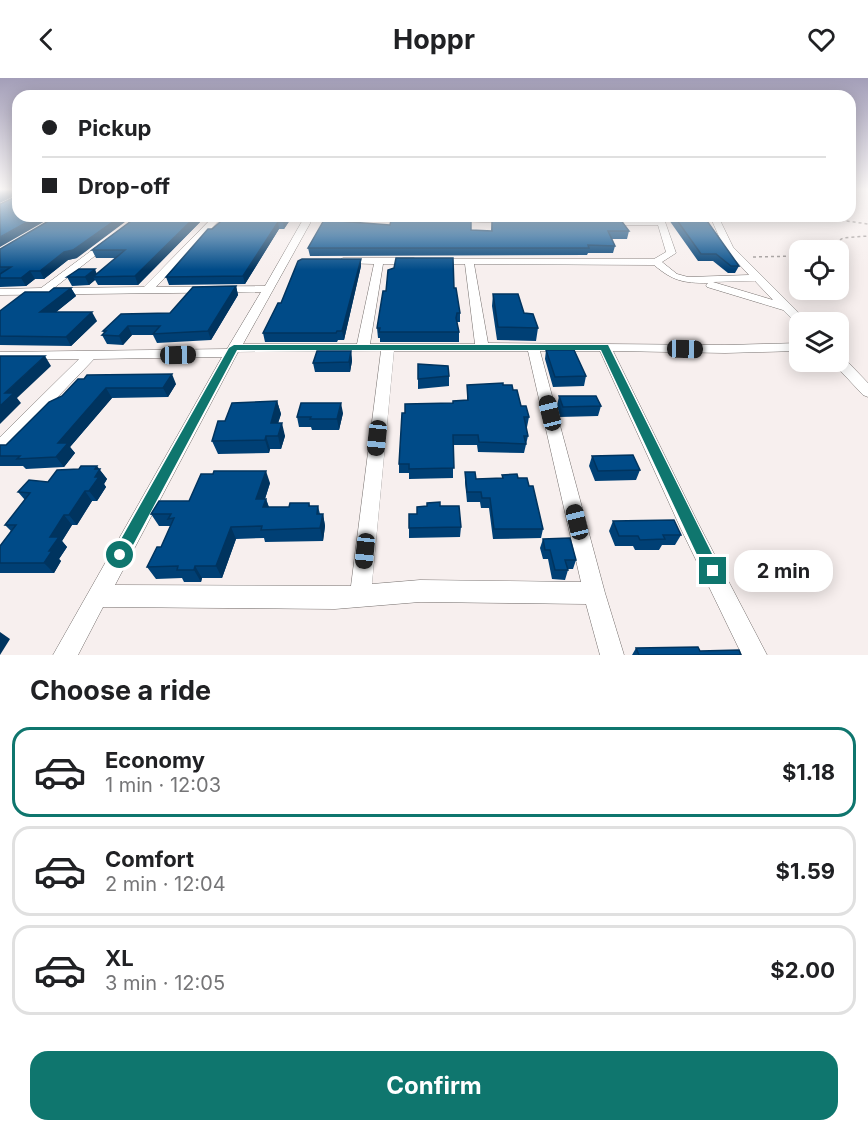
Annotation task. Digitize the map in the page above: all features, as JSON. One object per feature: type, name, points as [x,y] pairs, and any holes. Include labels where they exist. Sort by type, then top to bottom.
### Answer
[{"type":"street","points":[[147,290],[213,222]]},
{"type":"street","points":[[65,655],[232,350],[267,289],[289,261],[307,222]]},
{"type":"street","points":[[600,223],[620,222]]},
{"type":"street","points":[[331,261],[656,262],[671,253],[661,222]]},
{"type":"street","points":[[717,222],[729,248],[738,259],[792,312]]},
{"type":"street","points":[[44,291],[113,238]]},
{"type":"street","points":[[363,348],[379,261]]},
{"type":"street","points":[[469,261],[482,347]]},
{"type":"street","points":[[656,262],[673,276],[787,307]]},
{"type":"street","points":[[698,281],[758,278]]},
{"type":"street","points":[[0,292],[267,289]]},
{"type":"street","points":[[533,347],[594,593],[612,655]]},
{"type":"street","points":[[0,356],[89,356],[232,350],[363,348],[605,347],[725,350],[789,347]]},
{"type":"street","points":[[605,347],[692,530],[755,655]]},
{"type":"street","points":[[360,597],[388,348]]},
{"type":"street","points":[[0,447],[89,356]]},
{"type":"street","points":[[849,372],[868,392]]},
{"type":"street","points":[[98,596],[360,597],[420,591],[594,593]]},
{"type":"path","points":[[840,240],[868,236]]},
{"type":"path","points":[[738,259],[789,257]]},
{"type":"building","points":[[0,216],[12,216],[12,222],[27,222],[0,237]]},
{"type":"building","points":[[47,222],[113,222],[73,250],[64,252],[40,271],[30,271],[21,278],[0,278],[0,274],[11,267],[0,267],[0,249]]},
{"type":"building","points":[[130,222],[190,222],[135,276],[93,277],[125,250],[92,250]]},
{"type":"building","points":[[220,222],[278,222],[243,276],[166,277],[208,229],[212,229]]},
{"type":"building","points":[[323,222],[390,225],[391,222],[471,222],[471,230],[492,231],[492,222],[622,222],[629,231],[608,231],[615,246],[588,245],[589,248],[308,248]]},
{"type":"building","points":[[678,222],[708,222],[739,266],[731,266],[716,254],[701,254]]},
{"type":"building","points":[[396,258],[453,258],[454,288],[456,288],[460,313],[457,313],[456,318],[459,332],[379,332],[380,328],[377,328],[383,291],[386,291],[388,270],[394,268]]},
{"type":"building","points":[[302,259],[361,259],[342,331],[336,333],[263,333],[278,303],[281,303],[298,261]]},
{"type":"building","points":[[79,269],[95,269],[85,277],[67,277]]},
{"type":"building","points":[[236,286],[208,331],[153,334],[160,326],[128,326],[119,336],[102,335],[106,331],[103,331],[121,314],[170,313],[193,287]]},
{"type":"building","points":[[54,288],[71,288],[40,312],[92,312],[66,337],[0,336],[0,311],[25,292],[49,292]]},
{"type":"building","points":[[493,294],[518,294],[524,313],[533,314],[538,328],[498,327]]},
{"type":"building","points":[[546,350],[574,350],[586,376],[555,377]]},
{"type":"building","points":[[317,351],[351,351],[349,362],[313,363]]},
{"type":"building","points":[[0,356],[45,356],[5,393],[14,393],[0,406]]},
{"type":"building","points":[[418,364],[448,366],[449,376],[418,379]]},
{"type":"building","points":[[172,374],[163,388],[106,388],[58,443],[68,443],[56,457],[17,459],[20,456],[0,456],[0,445],[6,445],[49,402],[62,396],[78,379],[84,379],[87,375]]},
{"type":"building","points":[[503,383],[503,385],[512,385],[513,390],[517,390],[521,406],[526,406],[529,417],[524,417],[528,436],[524,436],[526,444],[479,442],[478,435],[453,435],[454,468],[409,469],[409,464],[399,464],[402,413],[405,413],[405,404],[453,403],[453,401],[468,400],[467,385]]},
{"type":"building","points":[[559,396],[596,396],[601,406],[563,407]]},
{"type":"building","points":[[277,401],[271,423],[282,423],[278,436],[266,436],[265,440],[212,441],[218,421],[225,421],[232,403]]},
{"type":"building","points":[[301,403],[341,403],[337,419],[310,419],[311,417],[297,417]]},
{"type":"building","points":[[633,455],[640,470],[598,471],[592,456]]},
{"type":"building","points":[[81,466],[97,466],[95,469],[100,469],[95,477],[99,477],[89,491],[85,491],[69,515],[64,515],[50,537],[59,537],[44,563],[0,563],[0,546],[16,525],[5,525],[30,493],[18,492],[29,480],[48,482],[57,470],[79,469]]},
{"type":"building","points":[[214,471],[266,471],[256,499],[266,499],[263,507],[289,507],[290,503],[309,503],[309,506],[318,506],[317,514],[323,514],[320,528],[261,530],[262,526],[231,527],[216,566],[195,566],[194,570],[177,570],[178,566],[147,567],[157,547],[161,547],[174,518],[168,519],[171,514],[151,514],[159,501],[189,501],[201,474],[213,474]]},
{"type":"building","points":[[465,472],[475,472],[476,479],[503,478],[502,475],[517,474],[518,478],[527,478],[529,486],[533,486],[543,529],[494,529],[490,498],[482,498],[481,492],[467,492]]},
{"type":"building","points":[[440,502],[440,506],[459,506],[461,527],[409,528],[409,514],[417,514],[417,507]]},
{"type":"building","points":[[674,520],[681,535],[663,535],[665,539],[640,540],[638,536],[619,536],[613,521]]},
{"type":"building","points":[[570,538],[576,560],[565,560],[568,570],[555,570],[550,550],[545,550],[543,539]]},
{"type":"building","points":[[698,647],[700,651],[739,650],[741,655],[639,655],[636,648]]},
{"type":"route","points":[[120,555],[234,348],[605,347],[713,571]]}]
